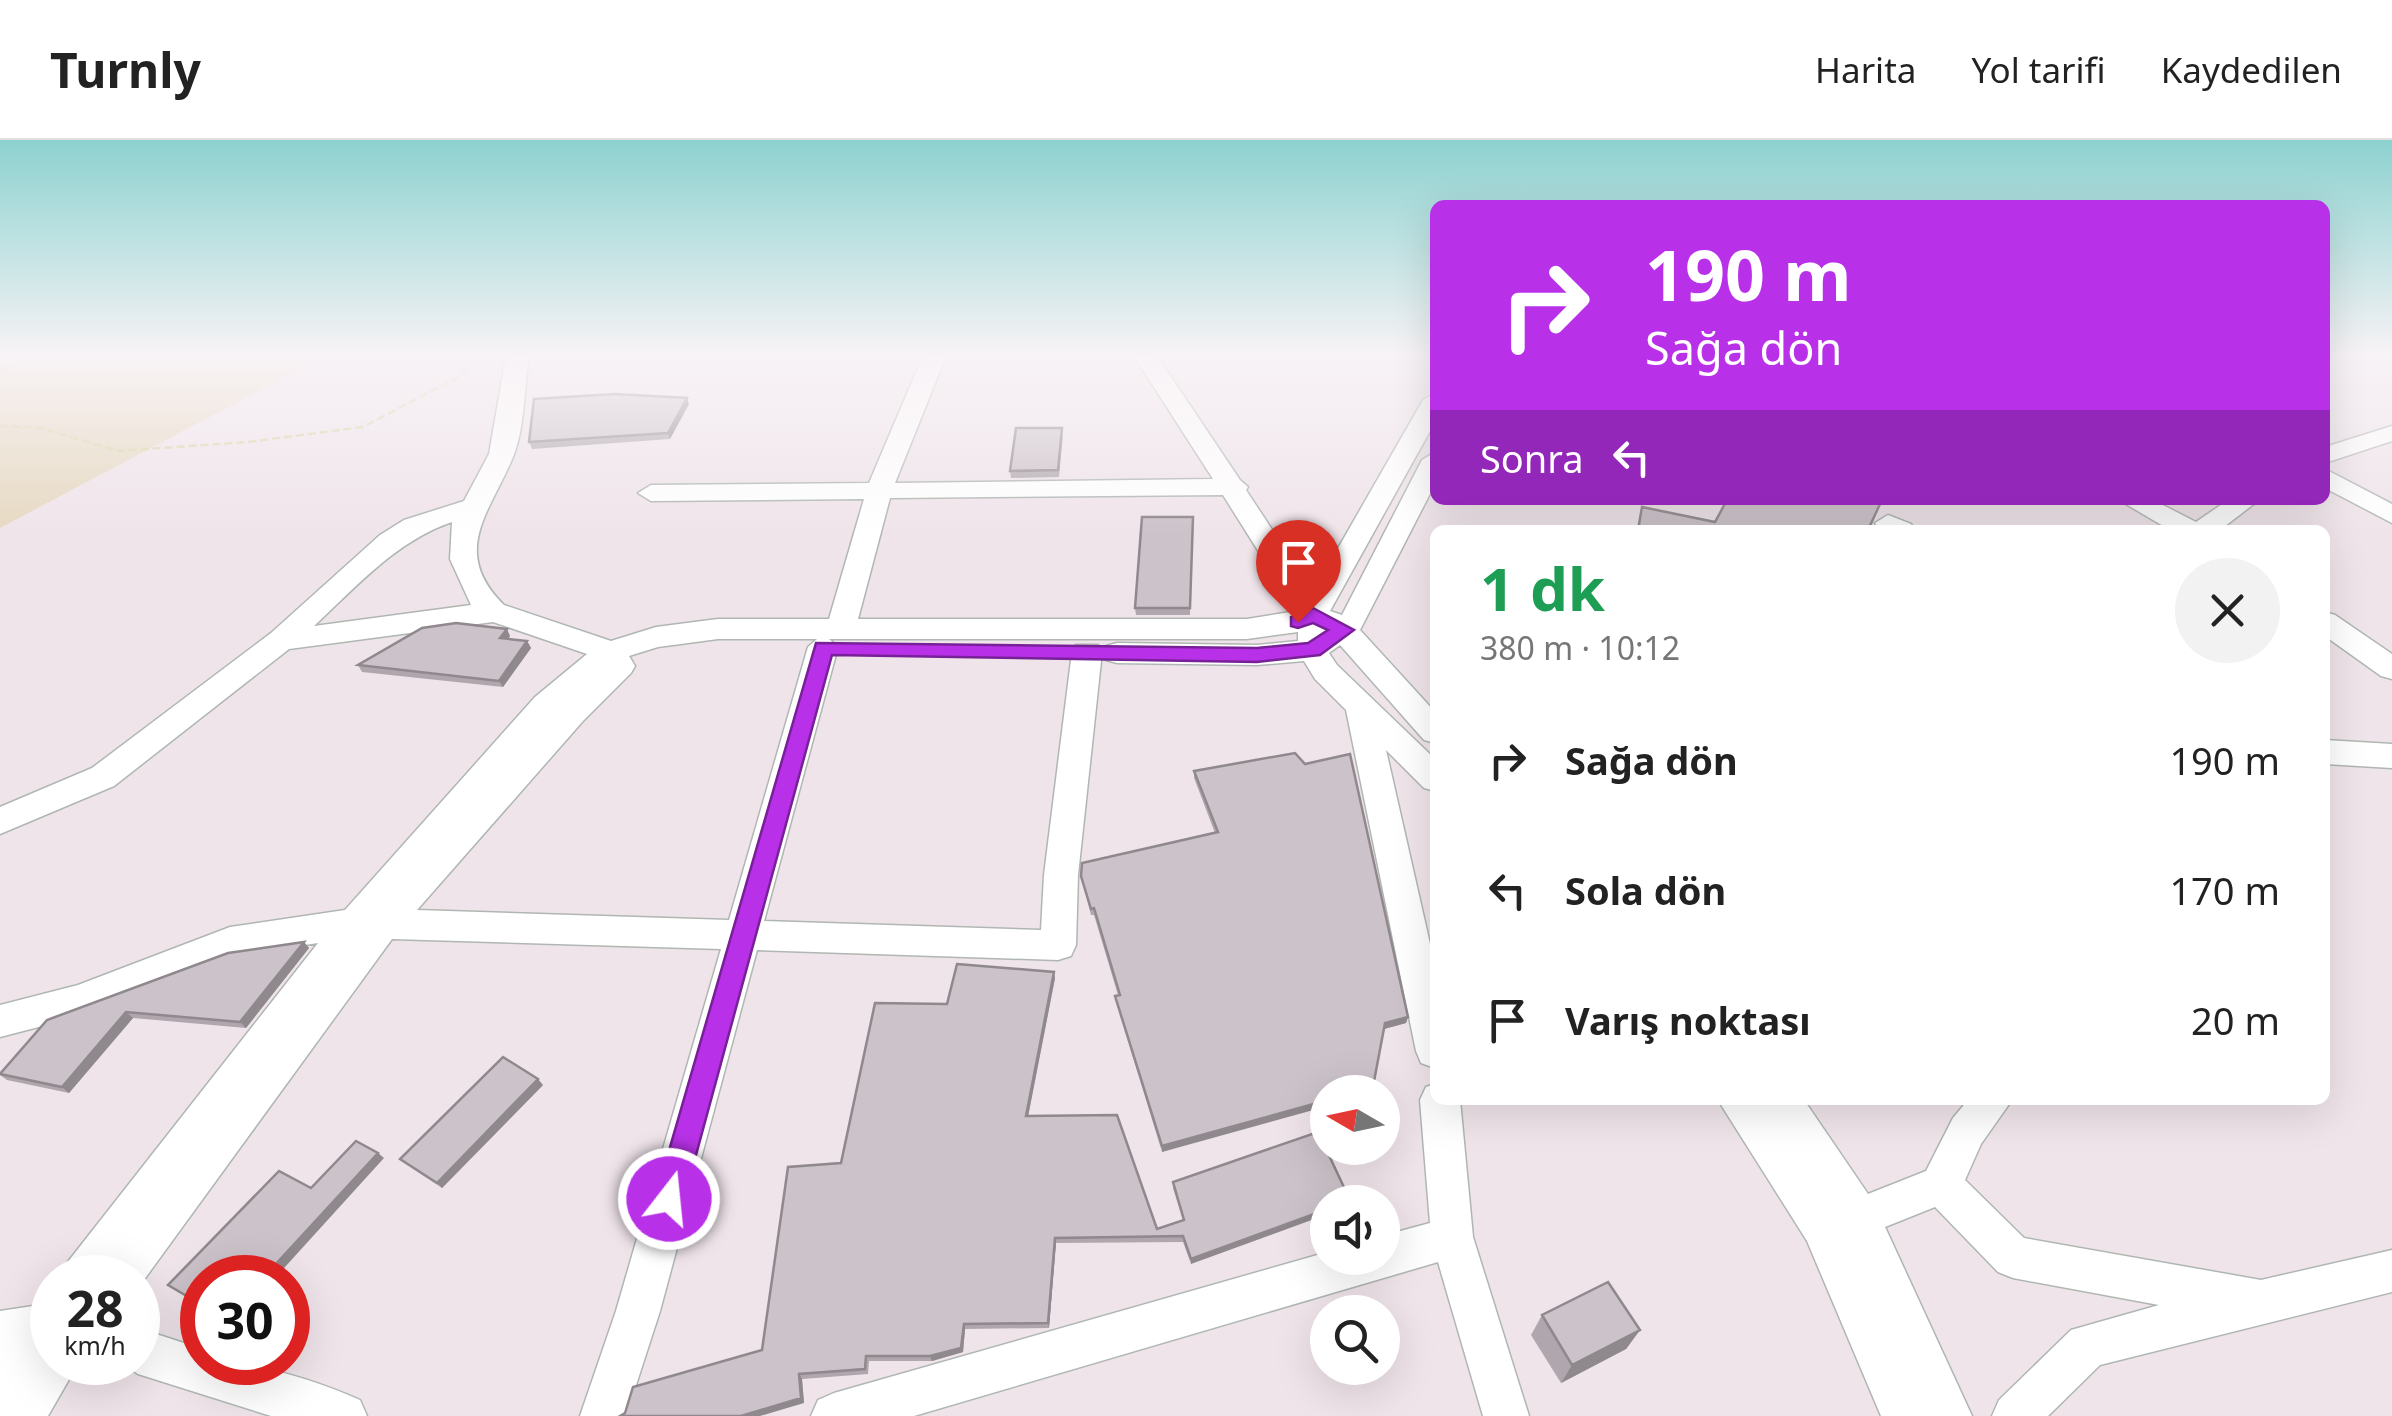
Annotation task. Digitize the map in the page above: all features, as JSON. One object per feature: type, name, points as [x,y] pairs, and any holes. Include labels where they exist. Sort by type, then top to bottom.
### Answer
[{"type":"street","points":[[508,416],[502,454],[465,523],[464,559],[480,597],[494,612],[615,660],[633,662],[670,654],[832,638],[1146,642],[1257,655],[1313,650],[1354,620],[1365,591],[1430,469]]},
{"type":"street","points":[[603,1416],[638,1311],[832,638],[880,488],[910,416]]},
{"type":"street","points":[[1186,416],[1313,614],[1344,630],[1430,726]]},
{"type":"street","points":[[1426,416],[1313,614],[1313,650],[1326,672],[1430,774]]},
{"type":"street","points":[[2330,453],[2392,433]]},
{"type":"street","points":[[2330,480],[2392,515]]},
{"type":"street","points":[[651,493],[880,488],[1234,488]]},
{"type":"street","points":[[2142,505],[2181,525]]},
{"type":"street","points":[[2209,525],[2239,505]]},
{"type":"street","points":[[0,821],[102,777],[281,640],[390,540],[414,526],[475,506]]},
{"type":"street","points":[[281,640],[494,612]]},
{"type":"street","points":[[832,638],[1087,652],[1298,622],[1313,614]]},
{"type":"street","points":[[2330,626],[2392,669]]},
{"type":"street","points":[[0,1021],[81,1000],[230,942],[369,924],[1058,945],[1061,875],[1087,652]]},
{"type":"street","points":[[101,1255],[369,924],[572,713],[615,660]]},
{"type":"street","points":[[1360,704],[1430,1028]]},
{"type":"street","points":[[2330,752],[2392,756]]},
{"type":"street","points":[[134,1255],[369,924]]},
{"type":"street","points":[[1440,1105],[1452,1237],[1506,1416]]},
{"type":"street","points":[[1742,1105],[1775,1148],[1822,1227],[1904,1416]]},
{"type":"street","points":[[1784,1105],[1826,1160],[1858,1218],[1949,1416]]},
{"type":"street","points":[[1858,1218],[1942,1184],[1968,1132],[1988,1105]]},
{"type":"street","points":[[1942,1184],[2013,1257],[2261,1302]]},
{"type":"street","points":[[1400,1253],[1452,1237]]},
{"type":"street","points":[[2015,1416],[2088,1346],[2392,1270]]},
{"type":"street","points":[[834,1416],[1323,1275]]},
{"type":"street","points":[[0,1333],[30,1332]]},
{"type":"street","points":[[0,1391],[30,1357]]},
{"type":"street","points":[[160,1358],[344,1416]]},
{"type":"street","points":[[20,1416],[32,1385]]},
{"type":"path","points":[[0,426],[40,428],[118,451],[248,442],[363,427],[385,416]]},
{"type":"shaded area","points":[[0,416],[212,416],[0,528]]},
{"type":"building","points":[[532,416],[677,416],[668,433],[529,442]]},
{"type":"building","points":[[1016,428],[1062,428],[1058,470],[1010,471]]},
{"type":"building","points":[[1724,505],[1880,505],[1870,525],[1639,525],[1642,507],[1715,522]]},
{"type":"building","points":[[1142,517],[1193,517],[1190,608],[1135,608]]},
{"type":"building","points":[[456,623],[507,629],[500,638],[527,641],[499,681],[358,665],[422,628]]},
{"type":"building","points":[[1295,753],[1305,764],[1350,754],[1408,1017],[1385,1023],[1375,1075],[1310,1075],[1310,1105],[1162,1146],[1115,996],[1120,995],[1094,908],[1091,909],[1081,876],[1082,863],[1218,832],[1194,771]]},
{"type":"building","points":[[304,942],[240,1022],[126,1012],[62,1087],[0,1074],[47,1020],[228,953]]},
{"type":"building","points":[[957,964],[1054,972],[1026,1116],[1117,1115],[1157,1229],[1184,1220],[1173,1182],[1310,1135],[1310,1165],[1334,1165],[1343,1185],[1310,1185],[1310,1216],[1191,1259],[1183,1236],[1055,1238],[1048,1323],[964,1324],[961,1348],[930,1356],[866,1356],[865,1369],[799,1374],[801,1398],[741,1416],[620,1416],[625,1413],[633,1387],[762,1350],[788,1167],[841,1163],[875,1003],[947,1004]]},
{"type":"building","points":[[503,1057],[538,1079],[437,1183],[400,1159]]},
{"type":"building","points":[[356,1141],[378,1153],[284,1255],[197,1255],[279,1171],[311,1188]]},
{"type":"building","points":[[180,1273],[180,1292],[168,1285]]},
{"type":"building","points":[[1608,1282],[1640,1330],[1572,1365],[1542,1315]]},
{"type":"route","points":[[669,1199],[824,648],[1288,654],[1313,650],[1344,630],[1313,614],[1298,622]]}]
